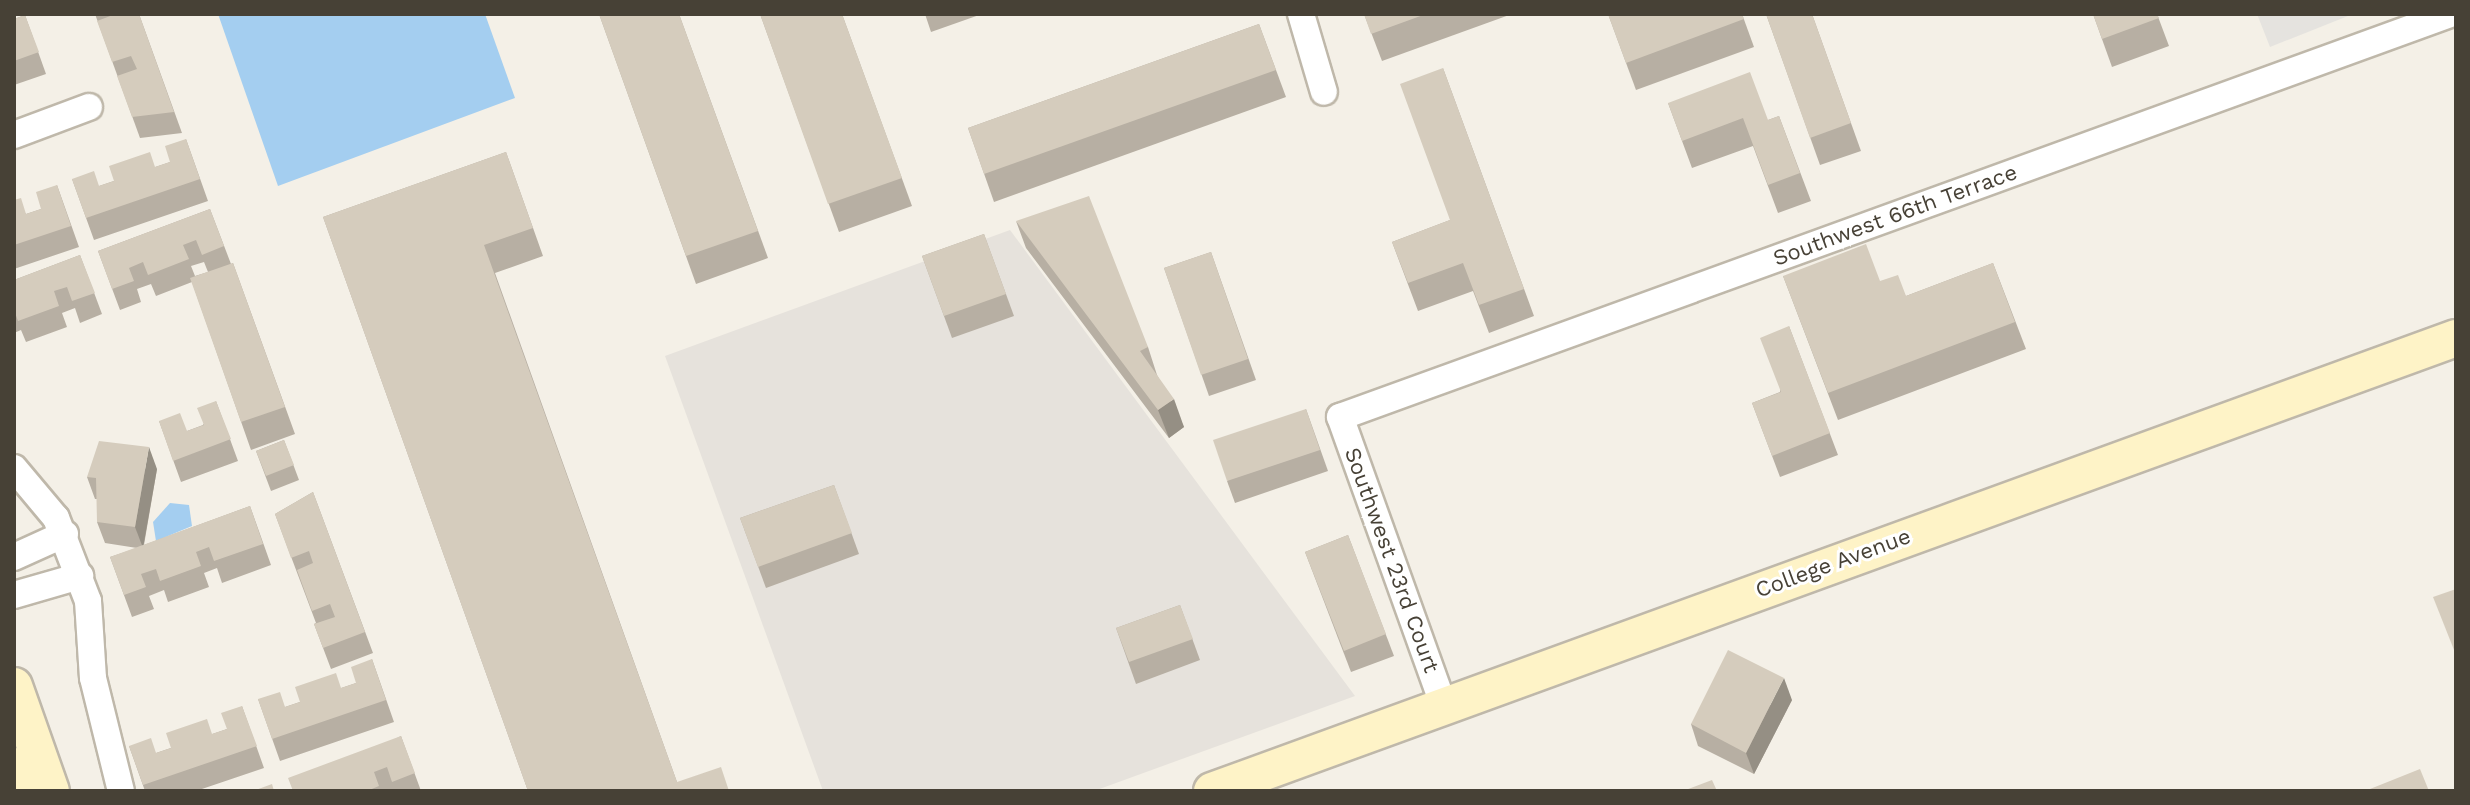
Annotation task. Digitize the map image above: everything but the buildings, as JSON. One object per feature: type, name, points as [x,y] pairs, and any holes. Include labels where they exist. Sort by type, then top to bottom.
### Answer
[{"type":"street","points":[[1301,14],[1324,92]]},
{"type":"street","name":"Southwest 66th Terrace","points":[[1340,417],[2450,14]]},
{"type":"street","points":[[14,135],[89,107]]},
{"type":"street","name":"College Avenue","points":[[1212,791],[1443,704],[2456,338]]},
{"type":"street","name":"Southwest 23rd Court","points":[[1340,417],[1443,704]]},
{"type":"street","points":[[14,468],[65,534],[80,576],[121,791]]},
{"type":"street","points":[[14,557],[65,534]]},
{"type":"street","points":[[14,595],[80,576]]},
{"type":"street","points":[[14,686],[51,791]]},
{"type":"street","points":[[14,766],[22,791]]},
{"type":"shaded area","points":[[2257,14],[2353,14],[2270,47]]},
{"type":"shaded area","points":[[1010,230],[1355,696],[1094,791],[823,791],[665,356]]},
{"type":"water","points":[[218,14],[485,14],[515,98],[278,186]]},
{"type":"water","points":[[170,503],[189,505],[192,526],[156,541],[153,522]]}]
